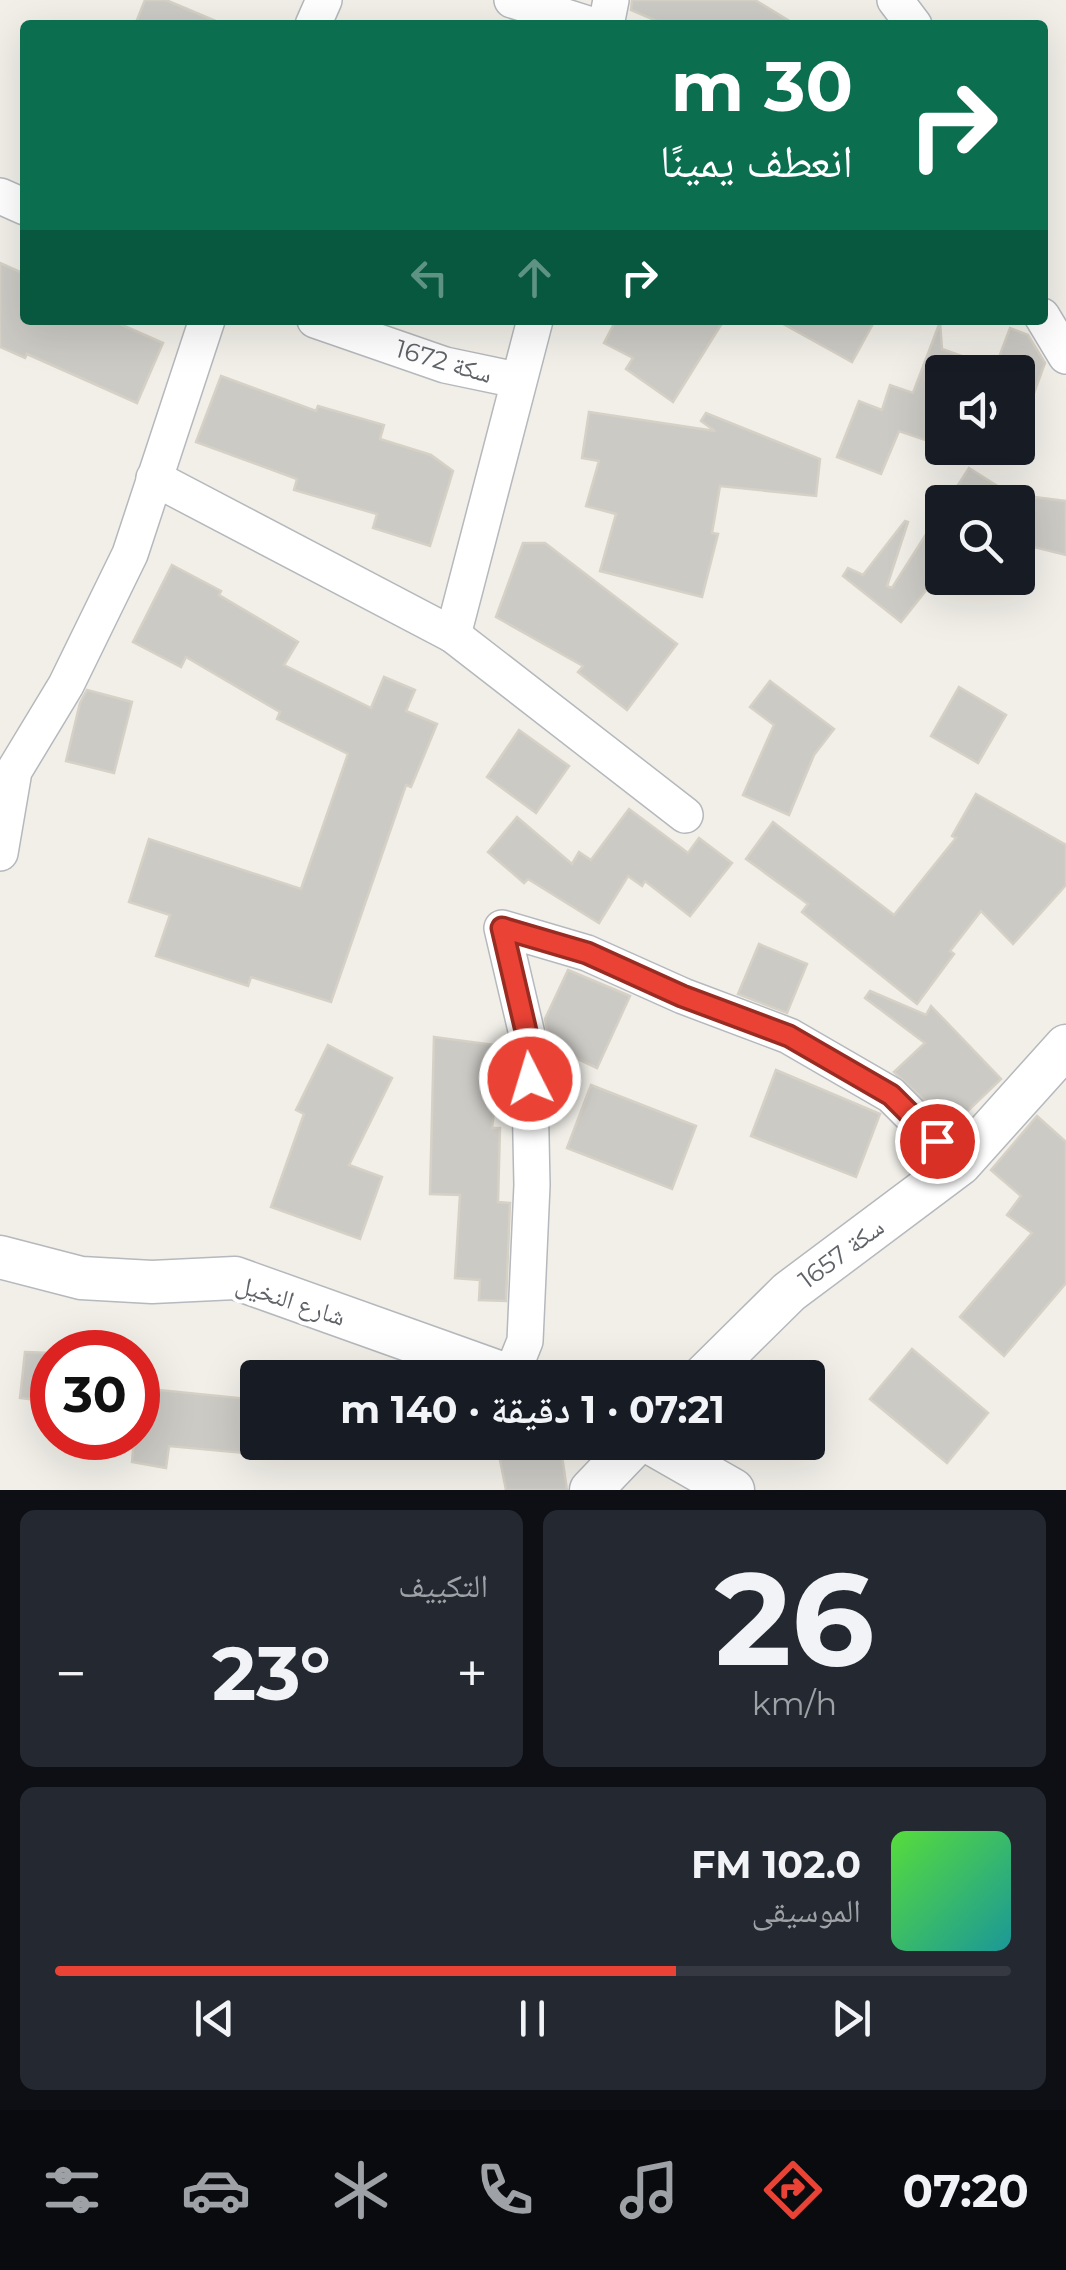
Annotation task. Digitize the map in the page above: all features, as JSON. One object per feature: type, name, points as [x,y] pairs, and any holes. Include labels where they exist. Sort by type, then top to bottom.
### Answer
[{"type":"street","points":[[512,0],[575,20]]},
{"type":"street","points":[[895,0],[910,20]]},
{"type":"street","points":[[0,853],[14,772],[66,685],[130,554],[205,325]]},
{"type":"street","name":"سكة 1672","points":[[330,325],[445,365],[517,380]]},
{"type":"street","points":[[453,635],[534,325]]},
{"type":"street","points":[[1047,325],[1066,356]]},
{"type":"street","points":[[154,478],[453,635],[685,815]]},
{"type":"street","points":[[518,1360],[525,1341],[532,1185],[530,1061],[502,928],[587,953],[682,996],[789,1036],[891,1095],[960,1164]]},
{"type":"street","name":"سكة 1657","points":[[720,1360],[789,1292],[960,1164],[1066,1046]]},
{"type":"street","name":"شارع النخيل","points":[[0,1257],[80,1278],[152,1282],[235,1278],[468,1360]]},
{"type":"street","points":[[592,1490],[620,1460]]},
{"type":"street","points":[[680,1460],[733,1490]]},
{"type":"building","points":[[145,0],[166,0],[213,20],[137,20]]},
{"type":"building","points":[[632,0],[755,0],[788,20],[654,20],[631,10]]},
{"type":"building","points":[[0,263],[20,272],[20,325],[122,325],[163,343],[137,403],[27,354],[25,358],[0,347]]},
{"type":"building","points":[[613,325],[721,325],[673,402],[626,369],[633,358],[604,343]]},
{"type":"building","points":[[785,325],[872,325],[852,362]]},
{"type":"building","points":[[939,325],[940,325],[942,349],[959,355],[927,355]]},
{"type":"building","points":[[1010,328],[1028,335],[1045,363],[1035,390],[1035,355],[1000,355]]},
{"type":"building","points":[[925,361],[925,440],[899,431],[881,474],[837,457],[859,401],[882,410],[890,385],[913,393]]},
{"type":"building","points":[[221,376],[316,411],[318,406],[384,425],[380,439],[431,455],[453,471],[430,546],[373,528],[377,514],[294,490],[297,479],[196,442]]},
{"type":"building","points":[[589,412],[715,431],[701,421],[706,413],[820,459],[816,496],[720,486],[712,533],[718,534],[702,597],[600,571],[616,514],[586,506],[599,461],[582,458]]},
{"type":"building","points":[[969,468],[996,485],[958,485]]},
{"type":"building","points":[[1035,497],[1066,501],[1066,555],[1035,547]]},
{"type":"building","points":[[905,521],[908,522],[887,586],[892,588],[925,536],[925,592],[901,622],[843,576],[848,568],[863,575]]},
{"type":"building","points":[[523,543],[545,543],[677,644],[627,710],[578,672],[583,666],[496,617]]},
{"type":"building","points":[[172,565],[221,591],[219,595],[298,642],[284,665],[371,708],[384,677],[415,690],[406,711],[437,724],[411,787],[406,785],[331,1002],[251,977],[248,986],[156,956],[170,915],[129,902],[149,839],[301,889],[348,754],[277,719],[280,712],[186,657],[181,667],[133,642]]},
{"type":"building","points":[[770,681],[834,729],[814,755],[789,815],[743,795],[774,725],[750,707]]},
{"type":"building","points":[[959,687],[1006,715],[978,763],[931,736]]},
{"type":"building","points":[[87,690],[132,702],[114,773],[66,761],[80,703]]},
{"type":"building","points":[[519,730],[569,766],[536,813],[487,777]]},
{"type":"building","points":[[976,794],[1066,845],[1066,885],[1013,944],[981,911],[917,1004],[802,912],[808,904],[746,859],[773,822],[894,915],[956,838],[952,836]]},
{"type":"building","points":[[629,809],[688,853],[699,838],[732,863],[690,916],[645,881],[642,886],[628,876],[599,923],[528,879],[524,883],[488,852],[517,817],[572,864],[579,852],[591,860]]},
{"type":"building","points":[[759,944],[807,964],[787,1013],[738,994]]},
{"type":"building","points":[[568,970],[630,996],[597,1068],[550,1046],[545,1019]]},
{"type":"building","points":[[870,991],[926,1015],[931,1006],[1001,1079],[952,1126],[894,1072],[925,1043],[865,998]]},
{"type":"building","points":[[434,1037],[502,1046],[492,1128],[500,1128],[498,1202],[510,1203],[506,1301],[479,1300],[480,1280],[455,1278],[460,1195],[430,1194]]},
{"type":"building","points":[[328,1045],[392,1078],[349,1165],[382,1177],[360,1239],[271,1207],[304,1114],[296,1110]]},
{"type":"building","points":[[776,1070],[880,1114],[856,1177],[751,1136]]},
{"type":"building","points":[[591,1085],[696,1126],[672,1189],[567,1148]]},
{"type":"building","points":[[1037,1116],[1066,1142],[1066,1283],[1004,1356],[960,1317],[1032,1233],[1007,1215],[1021,1196],[991,1170]]},
{"type":"building","points":[[912,1349],[988,1413],[947,1463],[870,1399]]},
{"type":"building","points":[[25,1352],[30,1352],[30,1399],[20,1398]]},
{"type":"building","points":[[160,1390],[240,1398],[240,1453],[169,1446],[166,1468],[132,1462],[160,1460]]},
{"type":"building","points":[[500,1460],[563,1460],[567,1490],[506,1490]]},
{"type":"route","points":[[530,1079],[529,1044],[502,928],[587,953],[682,996],[789,1036],[891,1095],[937,1141]]}]
